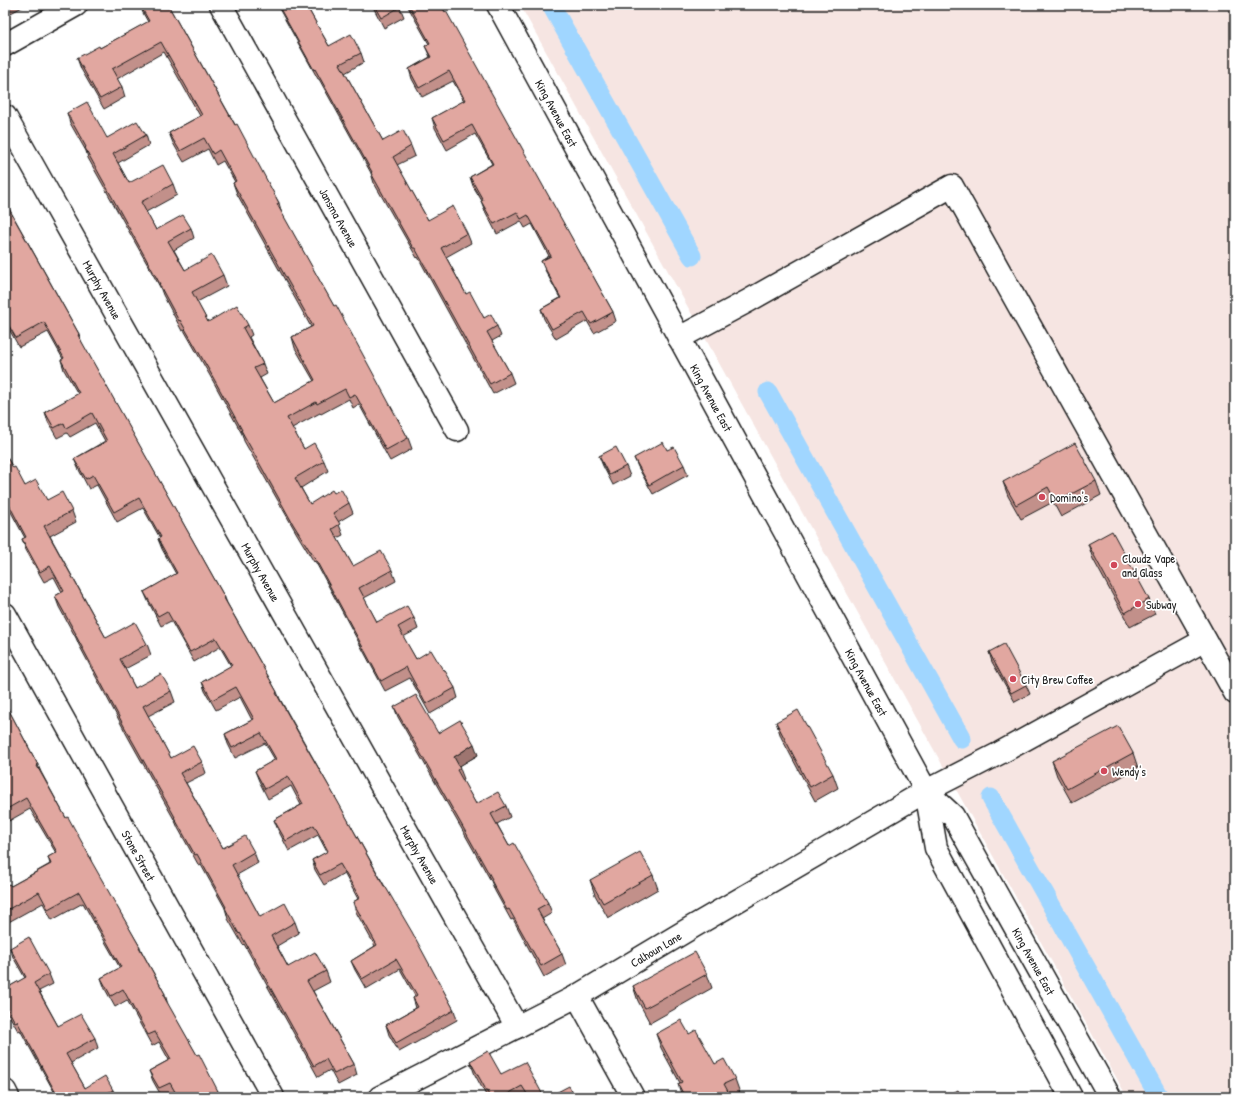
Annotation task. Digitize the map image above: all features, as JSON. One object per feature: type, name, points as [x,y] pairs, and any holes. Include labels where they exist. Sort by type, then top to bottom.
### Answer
[{"type":"street","points":[[5,46],[76,5]]},
{"type":"street","name":"Jansma Avenue","points":[[220,5],[457,430]]},
{"type":"street","name":"King Avenue East","points":[[498,5],[926,791],[953,816],[1110,1097]]},
{"type":"street","name":"Murphy Avenue","points":[[5,116],[517,1027]]},
{"type":"street","points":[[679,338],[952,186],[1235,693]]},
{"type":"street","name":"Stone Street","points":[[5,614],[272,1097]]},
{"type":"street","name":"Calhoun Lane","points":[[380,1097],[577,996],[707,918],[926,791],[1205,640]]},
{"type":"street","name":"King Avenue East","points":[[926,791],[936,848],[1071,1097]]},
{"type":"street","points":[[577,996],[633,1097]]},
{"type":"street","points":[[5,1091],[8,1097]]},
{"type":"shaded area","points":[[520,5],[1235,5],[1235,1097],[1127,1097]]},
{"type":"building","points":[[140,5],[168,5],[235,125],[237,124],[279,203],[277,204],[334,306],[336,305],[408,438],[386,450],[355,394],[349,397],[345,389],[317,404],[316,402],[287,418],[304,449],[314,443],[324,461],[295,478],[310,504],[332,490],[334,493],[341,489],[349,503],[333,513],[340,524],[332,529],[353,566],[381,551],[392,570],[359,588],[377,622],[407,606],[414,618],[398,627],[416,659],[431,650],[455,688],[426,704],[406,667],[381,681],[311,551],[293,524],[209,370],[180,320],[179,321],[67,113],[87,102],[107,138],[137,121],[146,135],[113,154],[129,183],[163,165],[173,184],[141,202],[156,230],[183,215],[191,228],[168,241],[185,270],[212,255],[223,275],[192,292],[208,322],[237,305],[248,325],[243,328],[263,364],[254,368],[274,403],[315,380],[292,337],[313,326],[233,183],[236,181],[219,150],[213,154],[204,138],[180,151],[169,133],[202,115],[161,42],[112,69],[122,87],[100,99],[77,58],[99,46],[100,48],[149,21]]},
{"type":"building","points":[[278,5],[306,5],[329,46],[351,34],[361,53],[340,64],[383,141],[403,130],[411,146],[393,157],[428,220],[453,206],[467,233],[441,248],[466,294],[470,292],[484,318],[491,314],[497,326],[487,332],[510,373],[490,384]]},
{"type":"building","points":[[374,5],[399,5],[400,7],[381,18]]},
{"type":"building","points":[[409,5],[441,5],[445,12],[446,11],[613,312],[591,324],[584,312],[552,329],[541,309],[561,298],[541,261],[551,256],[528,215],[521,219],[517,212],[494,224],[470,177],[493,164],[472,125],[444,140],[432,118],[465,100],[449,71],[419,88],[409,69],[431,57],[425,46],[430,43]]},
{"type":"building","points":[[5,202],[277,692],[276,693],[384,886],[412,932],[454,1010],[396,1043],[386,1025],[418,1007],[413,998],[417,995],[396,959],[362,979],[351,961],[377,945],[353,902],[360,898],[340,864],[320,875],[312,860],[328,851],[314,825],[286,841],[274,820],[303,804],[288,776],[265,789],[255,771],[276,759],[261,733],[232,748],[225,734],[254,719],[236,687],[212,700],[202,682],[232,665],[216,638],[190,652],[167,611],[158,616],[144,592],[177,573],[158,539],[161,537],[139,498],[114,512],[93,475],[86,479],[74,459],[107,441],[92,413],[66,428],[64,423],[54,428],[45,412],[79,393],[61,360],[64,358],[44,322],[16,338],[5,319]]},
{"type":"building","points":[[663,442],[667,450],[674,447],[684,465],[649,485],[634,458]]},
{"type":"building","points":[[1075,443],[1096,481],[1056,502],[1048,487],[1016,505],[1003,482]]},
{"type":"building","points":[[616,447],[626,466],[609,475],[599,456]]},
{"type":"building","points":[[5,454],[13,468],[15,467],[25,486],[36,480],[47,500],[62,492],[72,511],[44,526],[106,638],[135,622],[147,644],[120,659],[135,688],[161,674],[171,691],[143,706],[171,758],[193,746],[202,762],[180,773],[223,848],[245,836],[254,852],[232,865],[260,917],[285,903],[295,922],[271,936],[288,967],[315,952],[326,971],[307,981],[354,1064],[334,1074],[326,1059],[314,1066],[240,933],[239,934],[197,854],[195,855],[174,817],[55,596],[64,591],[50,566],[40,572],[22,539],[26,537],[5,497]]},
{"type":"building","points":[[1112,531],[1149,599],[1125,613],[1088,544]]},
{"type":"building","points":[[1004,644],[1026,685],[1011,693],[989,652]]},
{"type":"building","points":[[416,695],[438,733],[460,720],[474,744],[454,757],[460,768],[457,770],[476,804],[498,792],[506,806],[491,814],[509,846],[514,843],[548,903],[537,909],[562,954],[541,966],[509,909],[507,910],[491,880],[492,879],[394,707]]},
{"type":"building","points":[[5,703],[38,765],[37,766],[66,818],[68,817],[140,947],[165,994],[163,995],[197,1055],[199,1054],[221,1097],[178,1097],[170,1083],[159,1088],[149,1071],[171,1059],[155,1032],[148,1035],[123,989],[111,996],[101,978],[121,967],[79,892],[48,909],[39,892],[5,911],[5,886],[9,884],[11,886],[51,864],[48,857],[57,852],[26,798],[5,810]]},
{"type":"building","points":[[798,710],[833,774],[810,787],[776,722]]},
{"type":"building","points":[[1118,726],[1133,753],[1067,789],[1052,761]]},
{"type":"building","points":[[640,852],[653,875],[603,903],[590,880]]},
{"type":"building","points":[[29,937],[49,974],[34,983],[58,1026],[81,1014],[95,1038],[66,1054],[85,1088],[105,1076],[113,1090],[100,1097],[58,1097],[17,1021],[15,1022],[5,1004],[5,989],[26,977],[10,948]]},
{"type":"building","points":[[695,952],[707,974],[645,1008],[633,986]]},
{"type":"building","points":[[681,1020],[689,1034],[696,1030],[715,1064],[724,1059],[735,1079],[724,1084],[731,1097],[685,1097],[678,1084],[682,1082],[656,1034]]},
{"type":"building","points":[[488,1051],[501,1074],[525,1062],[544,1097],[529,1097],[522,1086],[502,1097],[490,1097],[470,1061]]},
{"type":"building","points":[[569,1086],[575,1097],[548,1097]]},
{"type":"building","points":[[958,1090],[962,1097],[946,1097]]},
{"type":"waterway","points":[[551,5],[692,256]]},
{"type":"waterway","points":[[768,392],[962,739]]},
{"type":"waterway","points":[[991,798],[1159,1097]]},
{"type":"place","name":"Domino's","points":[[1042,497]]},
{"type":"place","name":"Cloudz Vape and Glass","points":[[1114,565]]},
{"type":"place","name":"Subway","points":[[1138,604]]},
{"type":"place","name":"City Brew Coffee","points":[[1013,679]]},
{"type":"place","name":"Wendy's","points":[[1104,771]]}]
